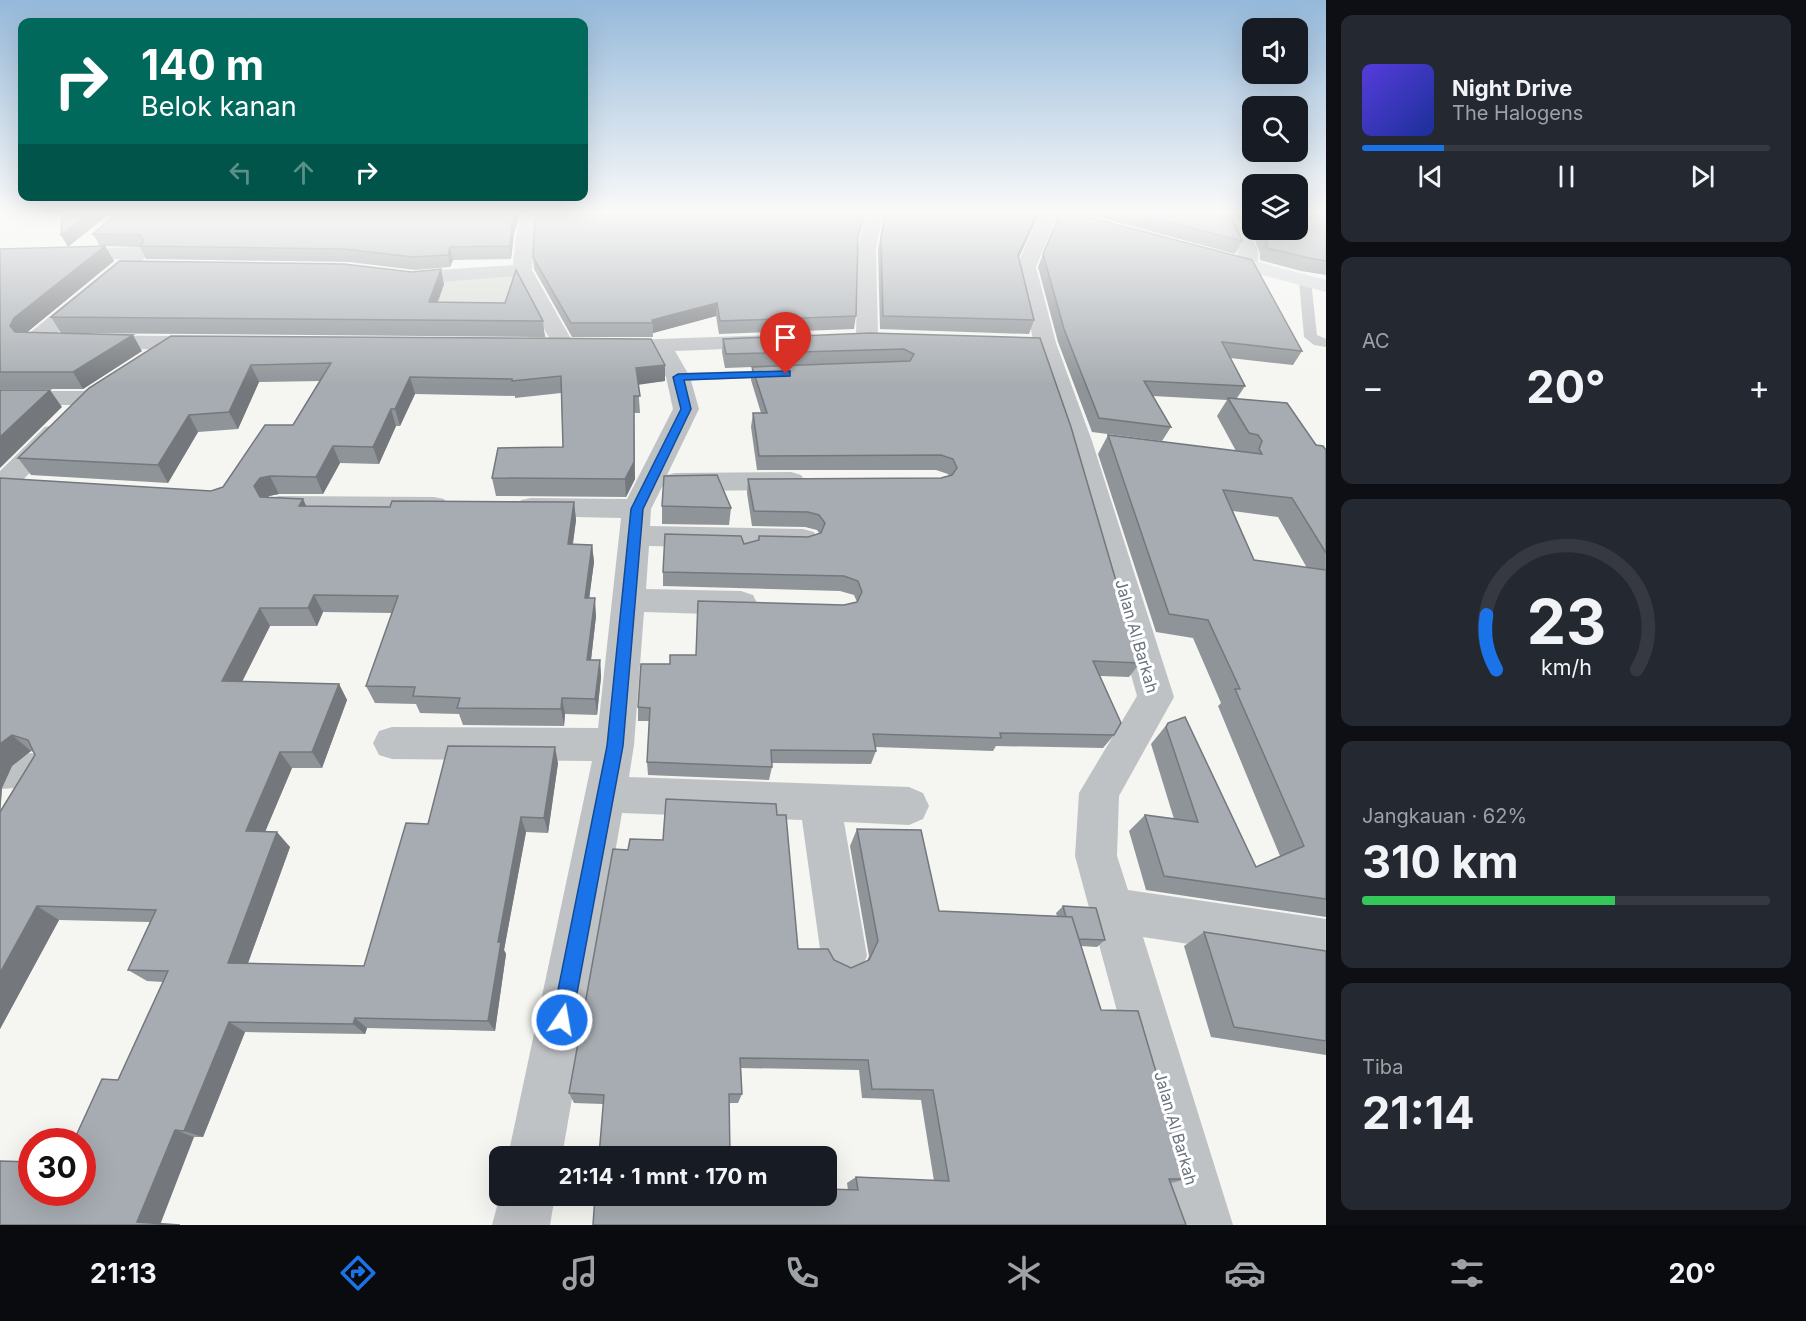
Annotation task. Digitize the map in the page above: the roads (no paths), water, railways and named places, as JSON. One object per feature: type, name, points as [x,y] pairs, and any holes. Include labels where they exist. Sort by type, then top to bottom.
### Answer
[{"type":"main road","points":[[1271,271],[1326,286]]},
{"type":"street","points":[[118,271],[34,341],[198,343]]},
{"type":"street","points":[[383,274],[415,278],[506,271]]},
{"type":"street","points":[[523,271],[564,346]]},
{"type":"street","points":[[844,338],[878,338],[870,271]]},
{"type":"street","name":"Jalan Al Barkah","points":[[1026,271],[1033,343],[1093,443],[1156,697],[1098,793],[1096,856],[1204,1225]]},
{"type":"street","points":[[540,346],[564,346],[670,362],[787,341]]},
{"type":"street","points":[[1,486],[89,398],[174,343]]},
{"type":"street","points":[[537,1146],[615,746],[640,509],[686,409],[670,362]]},
{"type":"street","points":[[0,398],[89,398]]},
{"type":"street","points":[[640,509],[816,481]]},
{"type":"street","points":[[1,486],[37,486]]},
{"type":"street","points":[[279,505],[456,506]]},
{"type":"street","points":[[504,507],[640,509],[805,539]]},
{"type":"street","points":[[629,600],[770,604]]},
{"type":"street","points":[[392,742],[615,746]]},
{"type":"street","points":[[607,794],[909,806]]},
{"type":"street","points":[[820,803],[844,956]]},
{"type":"street","points":[[1113,910],[1326,942]]},
{"type":"street","points":[[521,1225],[525,1206]]},
{"type":"lane","points":[[1305,280],[1311,337],[1326,343]]},
{"type":"lane","points":[[670,362],[786,374]]}]
